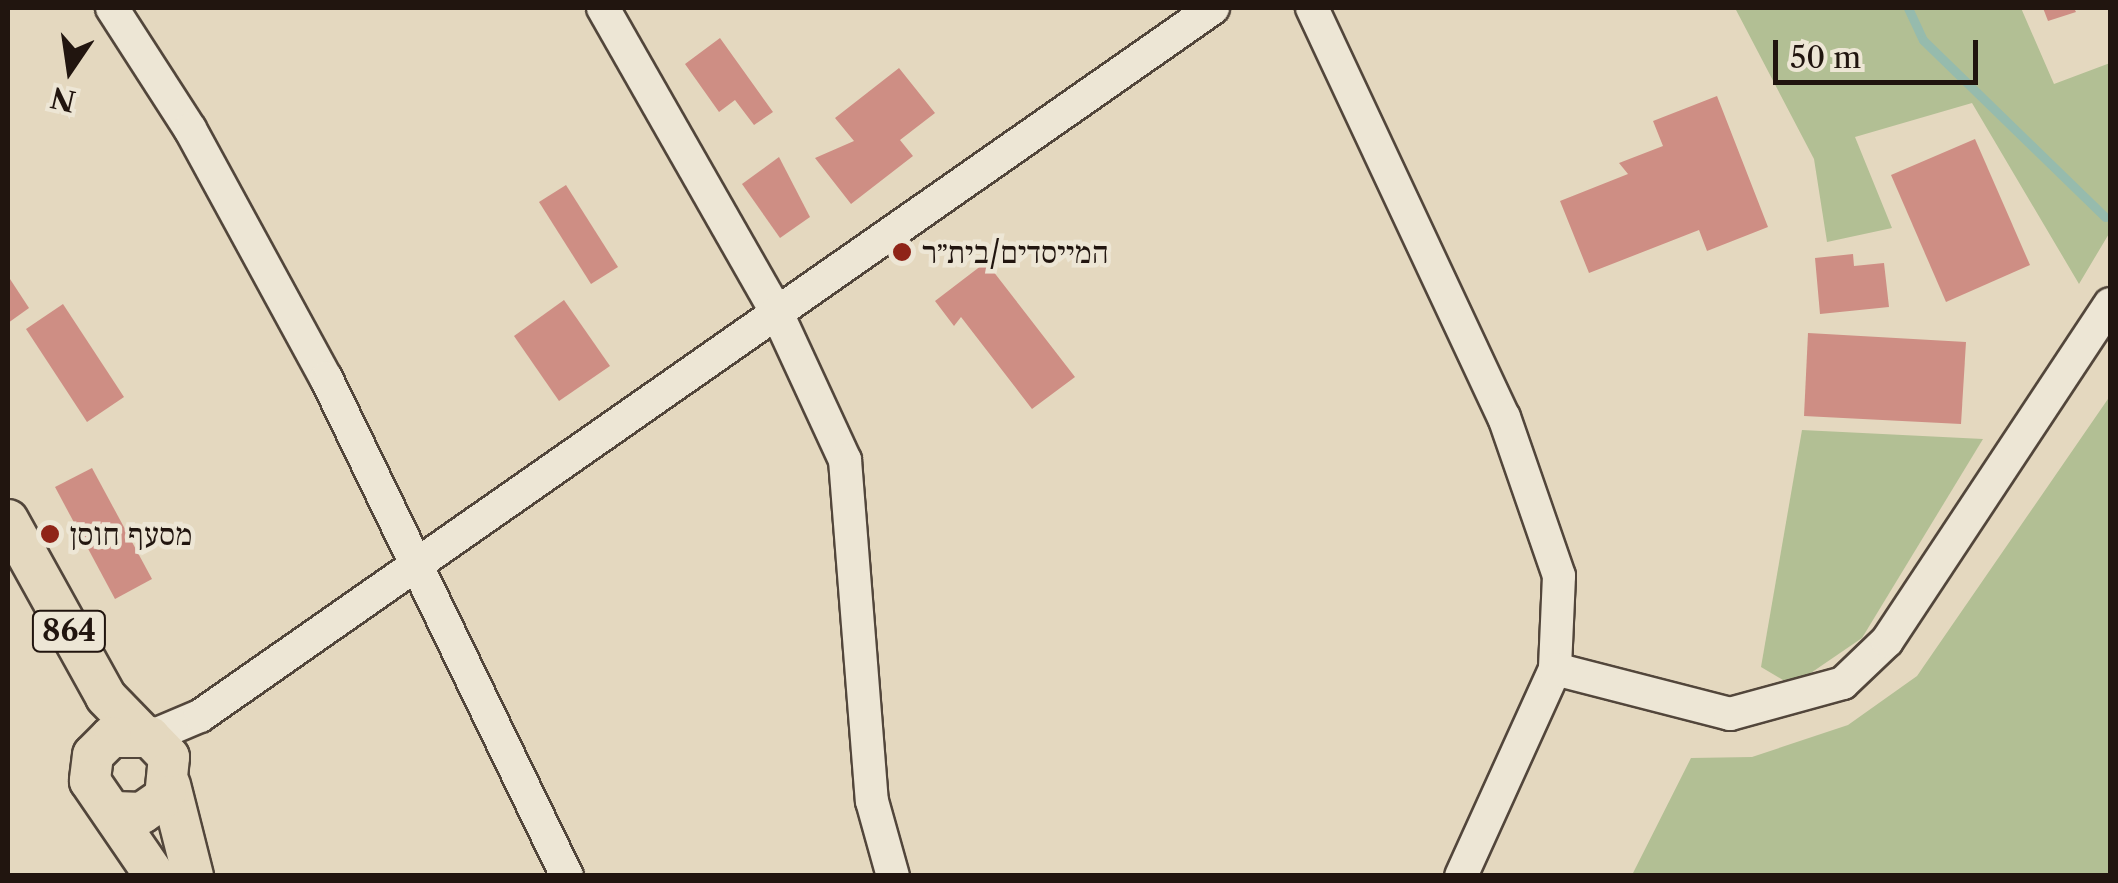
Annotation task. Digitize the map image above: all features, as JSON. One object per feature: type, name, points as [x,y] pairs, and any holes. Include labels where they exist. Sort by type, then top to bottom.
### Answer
[{"type":"main road","name":"864","points":[[8,520],[106,698],[146,736]]},
{"type":"main road","name":"864","points":[[8,568],[85,714],[94,755]]},
{"type":"main road","points":[[155,876],[115,812],[94,794],[94,755],[112,737],[146,736],[171,778],[193,876]]},
{"type":"main road","points":[[115,812],[155,807],[171,778]]},
{"type":"street","points":[[112,8],[208,162],[416,565],[567,876]]},
{"type":"street","points":[[603,8],[777,313],[844,460],[872,801],[892,876]]},
{"type":"street","points":[[146,736],[200,716],[1213,8]]},
{"type":"street","points":[[1312,8],[1542,514],[1562,613],[1555,669],[1461,876]]},
{"type":"street","points":[[1555,669],[1713,713],[1764,710],[1844,683],[1887,641],[2110,304]]},
{"type":"street","points":[[171,778],[200,716]]},
{"type":"green space","points":[[1735,8],[2021,8],[2054,84],[2110,63],[2110,232],[2079,284],[1972,103],[1855,137],[1892,228],[1827,242],[1814,159]]},
{"type":"green space","points":[[2110,396],[2110,875],[1632,875],[1691,758],[1752,757],[1848,725],[1917,676]]},
{"type":"green space","points":[[1802,430],[1983,439],[1862,638],[1802,679],[1783,680],[1761,667]]},
{"type":"building","points":[[2043,8],[2074,8],[2076,12],[2048,21]]},
{"type":"building","points":[[720,38],[773,112],[754,125],[735,100],[719,112],[685,64]]},
{"type":"building","points":[[899,68],[935,113],[900,140],[913,156],[851,204],[815,158],[854,141],[835,118]]},
{"type":"building","points":[[1717,96],[1768,227],[1707,251],[1699,230],[1589,273],[1560,201],[1628,174],[1619,163],[1663,146],[1653,121]]},
{"type":"building","points":[[1975,139],[2030,265],[1946,302],[1891,175]]},
{"type":"building","points":[[779,157],[810,217],[780,238],[742,184]]},
{"type":"building","points":[[566,185],[618,267],[591,284],[539,202]]},
{"type":"building","points":[[1853,254],[1854,266],[1884,263],[1889,307],[1820,314],[1815,258]]},
{"type":"building","points":[[986,262],[1075,377],[1032,409],[961,317],[954,326],[935,301]]},
{"type":"building","points":[[8,276],[29,308],[8,323]]},
{"type":"building","points":[[564,300],[610,366],[559,401],[514,336]]},
{"type":"building","points":[[63,304],[124,397],[87,422],[26,329]]},
{"type":"building","points":[[1808,333],[1966,342],[1961,424],[1804,416]]},
{"type":"building","points":[[92,468],[152,579],[115,599],[55,487]]},
{"type":"waterway","points":[[1908,8],[1923,40],[2105,217]]},
{"type":"place","name":"המייסדים/בית״ר","points":[[902,252]]},
{"type":"place","name":"מסעף חוסן","points":[[50,534]]}]
